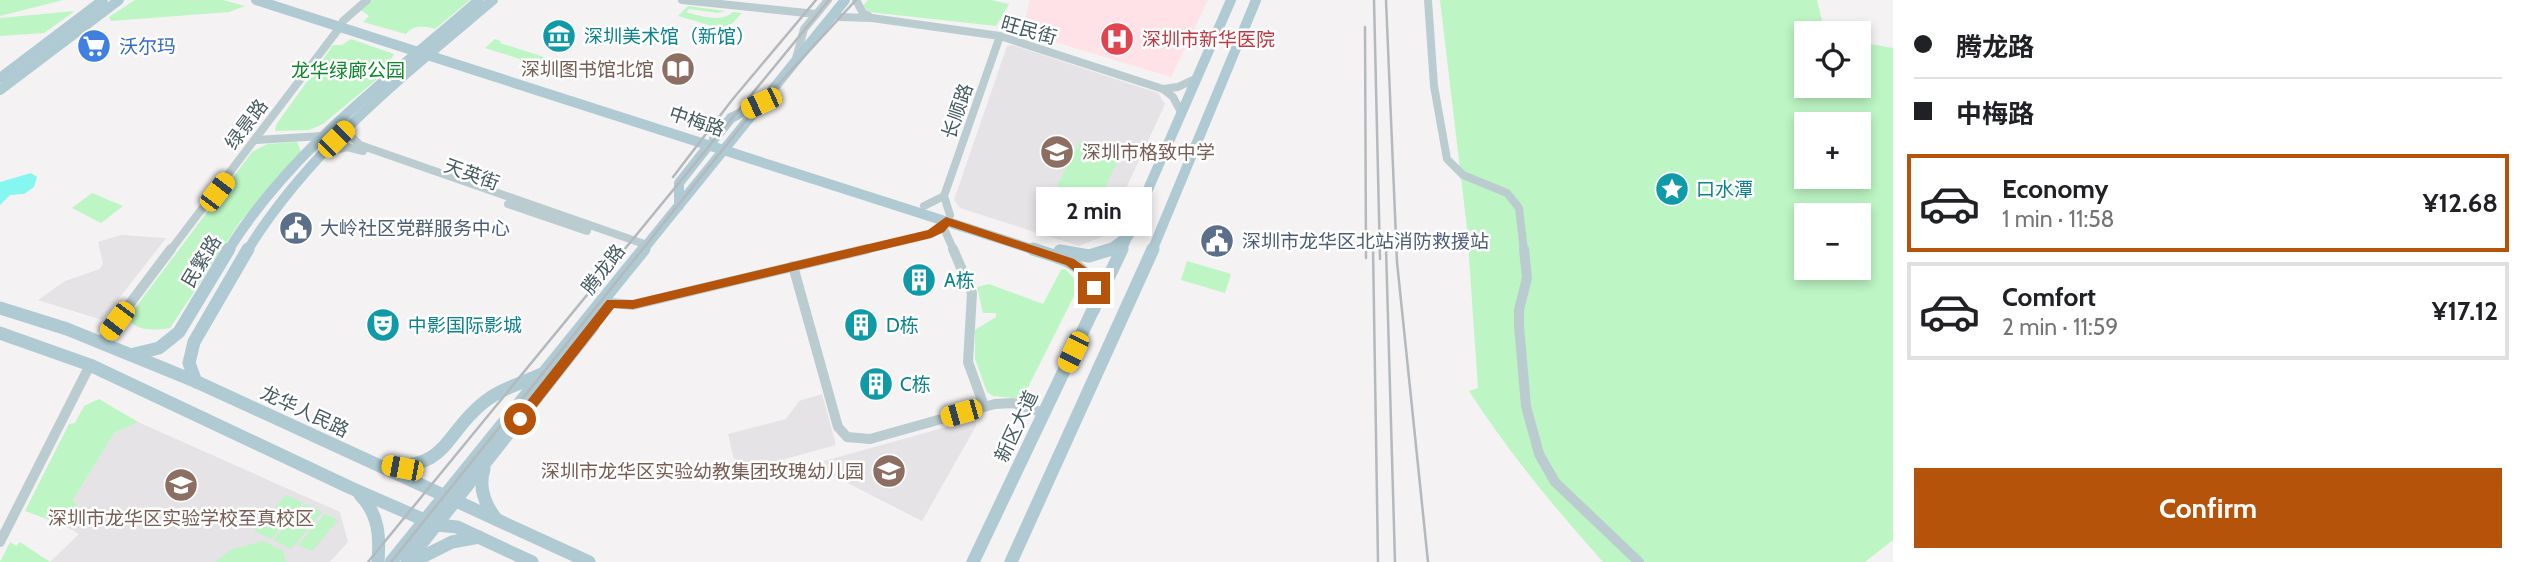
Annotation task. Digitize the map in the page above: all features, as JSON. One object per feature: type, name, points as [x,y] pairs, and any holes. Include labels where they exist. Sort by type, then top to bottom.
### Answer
[{"type":"main road","points":[[0,78],[103,0]]},
{"type":"main road","points":[[0,90],[119,0]]},
{"type":"main road","name":"中梅路","points":[[256,0],[342,24],[711,142],[1074,265],[1087,274],[1093,284],[1094,309]]},
{"type":"main road","name":"中梅路","points":[[275,0],[342,24]]},
{"type":"main road","name":"民繁路","points":[[446,35],[479,0]]},
{"type":"main road","name":"民繁路","points":[[130,354],[152,351],[175,337],[246,222],[279,181],[322,136],[493,0]]},
{"type":"main road","name":"腾龙路","points":[[729,148],[761,103],[845,0]]},
{"type":"main road","name":"腾龙路","points":[[391,562],[430,523],[646,245],[854,0]]},
{"type":"main road","name":"新区大道","points":[[973,562],[1129,235],[1231,0]]},
{"type":"main road","points":[[1011,562],[1140,282],[1204,132],[1256,0]]},
{"type":"main road","points":[[446,35],[454,60],[404,70],[406,55],[402,43],[446,35]]},
{"type":"main road","name":"民繁路","points":[[197,382],[191,374],[189,358],[199,333],[260,229],[321,154],[404,70]]},
{"type":"main road","points":[[683,204],[678,183],[731,118],[761,103]]},
{"type":"main road","name":"中梅路","points":[[729,148],[924,206],[947,221],[1081,256],[1107,253],[1129,235]]},
{"type":"main road","name":"腾龙路","points":[[450,498],[487,460],[611,303],[683,204]]},
{"type":"main road","name":"龙华人民路","points":[[0,308],[101,342],[197,382],[589,562]]},
{"type":"main road","points":[[0,333],[90,365],[351,488],[430,523],[457,527],[532,562]]},
{"type":"main road","points":[[369,462],[402,468],[426,463],[441,452],[479,406],[492,396],[545,372]]},
{"type":"main road","points":[[487,460],[481,484],[487,505],[497,520]]},
{"type":"main road","points":[[351,488],[367,502],[376,519],[378,562]]},
{"type":"main road","name":"腾龙路","points":[[409,562],[430,523]]},
{"type":"main road","points":[[409,562],[446,544],[480,537]]},
{"type":"street","name":"绿景路","points":[[101,342],[342,24],[367,0]]},
{"type":"street","points":[[682,0],[816,14]]},
{"type":"street","points":[[795,62],[804,29],[828,0]]},
{"type":"street","points":[[854,0],[863,13],[872,18]]},
{"type":"street","points":[[1427,0],[1432,34],[1432,64],[1447,159],[1463,175],[1507,193],[1518,208],[1527,265],[1527,278],[1519,310],[1526,406],[1539,454],[1555,482],[1639,562]]},
{"type":"street","name":"旺民街","points":[[840,17],[872,18],[1000,36],[1163,89]]},
{"type":"street","name":"长顺路","points":[[944,196],[1000,36]]},
{"type":"street","points":[[1163,89],[1178,87],[1197,78]]},
{"type":"street","points":[[1163,89],[1173,97],[1182,114]]},
{"type":"street","name":"天英街","points":[[351,125],[349,134],[360,145],[646,245]]},
{"type":"street","points":[[256,140],[322,136]]},
{"type":"street","name":"天英街","points":[[321,154],[341,147],[356,148],[570,227],[613,235]]},
{"type":"street","points":[[924,206],[944,196],[947,221],[972,293],[968,362],[984,406]]},
{"type":"street","points":[[611,303],[633,305],[931,233],[947,221]]},
{"type":"street","points":[[793,266],[838,427],[844,436],[858,440],[870,439],[984,406],[1013,403],[1044,413]]},
{"type":"street","points":[[0,542],[90,365]]},
{"type":"shaded area","name":"深圳市新华医院","points":[[1030,0],[1208,0],[1171,77],[1022,32]]},
{"type":"shaded area","name":"深圳市格致中学","points":[[1012,45],[1158,93],[1165,104],[1104,236],[1079,246],[960,208],[954,200],[1007,46]]},
{"type":"shaded area","points":[[121,235],[166,238],[102,320],[38,300],[65,281],[100,269],[103,263],[98,242]]},
{"type":"shaded area","points":[[822,394],[836,445],[737,472],[728,434],[786,419],[799,401]]},
{"type":"shaded area","name":"深圳市龙华区实验幼教集团玫瑰幼儿园","points":[[975,419],[976,426],[922,521],[828,473],[824,461]]},
{"type":"shaded area","name":"深圳市龙华区实验学校至真校区","points":[[138,422],[340,512],[348,542],[330,562],[50,562],[79,534],[63,525],[78,507],[73,500],[114,433]]},
{"type":"green space","points":[[0,0],[63,0],[0,16]]},
{"type":"green space","points":[[135,0],[223,0],[245,6],[229,12],[111,21],[109,17]]},
{"type":"green space","name":"龙华绿廊公园","points":[[372,0],[470,0],[435,29],[419,27],[406,34],[363,22],[369,16],[361,10]]},
{"type":"green space","points":[[868,0],[991,0],[1009,4],[996,26],[869,12],[863,6]]},
{"type":"green space","points":[[1440,0],[1817,0],[1822,21],[1794,21],[1794,98],[1871,98],[1871,44],[1893,48],[1893,540],[1865,562],[1603,562],[1500,436],[1469,391],[1478,388],[1467,228]]},
{"type":"green space","points":[[688,6],[725,11],[718,13],[689,9],[686,12],[711,18],[723,17],[733,12],[742,13],[726,30],[678,16]]},
{"type":"green space","points":[[75,11],[44,33],[0,36],[0,18]]},
{"type":"green space","name":"龙华绿廊公园","points":[[351,39],[394,54],[390,61],[394,65],[323,124],[309,130],[275,131],[276,125],[333,45],[342,45]]},
{"type":"green space","points":[[495,39],[547,58],[539,65],[485,48]]},
{"type":"green space","points":[[1080,141],[1121,153],[1095,209],[1052,196]]},
{"type":"green space","points":[[297,142],[301,152],[240,222],[170,328],[147,329],[136,326],[127,319],[252,152],[267,144]]},
{"type":"green space","points":[[92,193],[123,206],[101,223],[72,208]]},
{"type":"green space","points":[[1187,261],[1231,274],[1225,293],[1181,280]]},
{"type":"green space","points":[[1065,269],[1080,284],[1022,399],[993,396],[987,392],[975,359],[975,330],[996,317],[996,313],[983,313],[977,287],[989,284],[1043,304],[1061,270]]},
{"type":"green space","points":[[99,399],[138,422],[114,433],[73,500],[78,507],[63,525],[25,511],[69,424],[75,423],[84,406]]},
{"type":"green space","points":[[286,495],[303,503],[271,539],[254,531]]},
{"type":"green space","points":[[305,504],[322,512],[291,549],[273,540]]},
{"type":"green space","points":[[325,514],[338,520],[312,551],[298,545]]},
{"type":"green space","points":[[263,541],[283,551],[286,562],[215,562],[231,550]]},
{"type":"green space","points":[[10,542],[16,546],[20,542],[50,562],[0,562]]},
{"type":"water","points":[[31,173],[37,177],[34,187],[24,194],[10,195],[0,205],[0,182]]},
{"type":"railway","points":[[673,177],[732,100],[816,0]]},
{"type":"railway","points":[[368,562],[829,0]]},
{"type":"railway","points":[[391,562],[753,112],[856,0]]},
{"type":"railway","points":[[1374,0],[1380,259]]},
{"type":"railway","points":[[1386,0],[1397,262],[1428,562]]},
{"type":"railway","points":[[1365,27],[1366,258]]},
{"type":"railway","points":[[1373,247],[1378,562]]},
{"type":"railway","points":[[1386,248],[1395,562]]},
{"type":"place","name":"深圳美术馆（新馆）","points":[[559,36]]},
{"type":"place","name":"深圳市新华医院","points":[[1117,39]]},
{"type":"place","name":"沃尔玛","points":[[94,46]]},
{"type":"place","name":"深圳图书馆北馆","points":[[678,69]]},
{"type":"place","name":"深圳市格致中学","points":[[1057,152]]},
{"type":"place","name":"口水潭","points":[[1672,189]]},
{"type":"place","name":"大岭社区党群服务中心","points":[[296,228]]},
{"type":"place","name":"深圳市龙华区北站消防救援站","points":[[1217,241]]},
{"type":"place","name":"A栋","points":[[919,280]]},
{"type":"place","name":"中影国际影城","points":[[383,325]]},
{"type":"place","name":"D栋","points":[[861,325]]},
{"type":"place","name":"C栋","points":[[876,384]]},
{"type":"place","name":"深圳市龙华区实验幼教集团玫瑰幼儿园","points":[[889,471]]},
{"type":"place","name":"深圳市龙华区实验学校至真校区","points":[[181,485]]},
{"type":"route","points":[[520,419],[611,303],[633,305],[931,233],[940,229],[946,221],[1070,262],[1088,275],[1094,288]]}]
